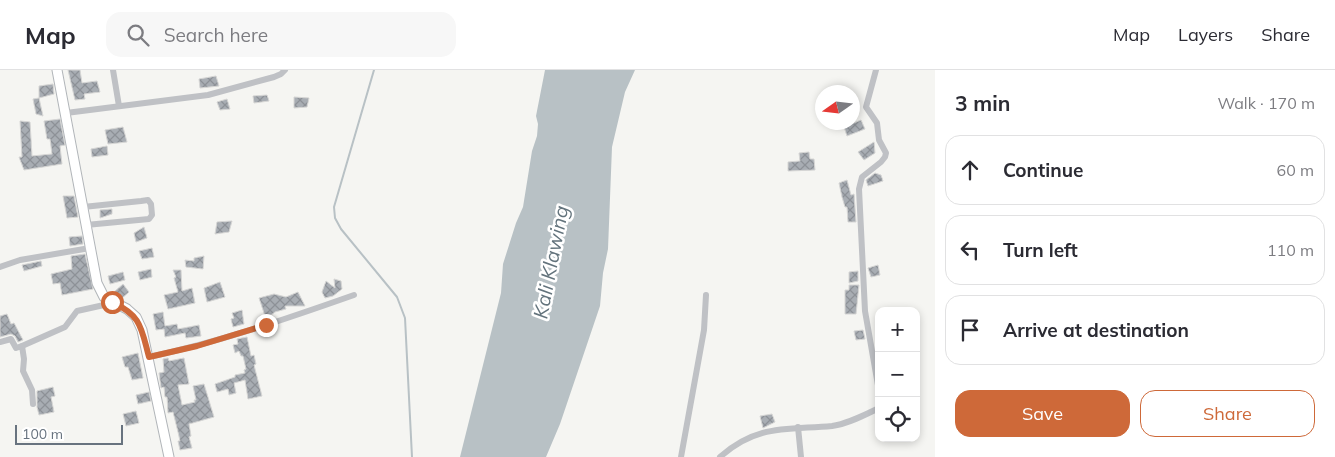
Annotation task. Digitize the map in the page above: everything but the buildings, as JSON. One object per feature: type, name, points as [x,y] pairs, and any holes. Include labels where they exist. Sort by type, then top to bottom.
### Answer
[{"type":"street","points":[[57,70],[97,283],[104,297],[127,309],[136,317],[142,330],[169,457]]},
{"type":"street","points":[[113,70],[119,106]]},
{"type":"street","points":[[66,113],[208,95],[278,76],[285,70]]},
{"type":"street","points":[[875,366],[866,311],[859,188],[862,177],[881,162],[886,153],[879,140],[877,123],[866,106],[876,70]]},
{"type":"street","points":[[83,207],[141,200],[148,200],[151,204],[152,216],[149,219],[86,225]]},
{"type":"street","points":[[0,267],[20,260],[90,248]]},
{"type":"street","points":[[149,357],[197,346],[354,295]]},
{"type":"street","points":[[681,457],[704,330],[706,295]]},
{"type":"street","points":[[0,342],[11,339],[16,348],[22,346],[65,327],[77,311],[112,302]]},
{"type":"street","points":[[22,346],[23,371],[32,390],[33,404]]},
{"type":"street","points":[[720,457],[741,441],[753,435],[798,427],[841,424],[875,410]]},
{"type":"street","points":[[798,427],[801,457]]},
{"type":"water","name":"Kali Klawing","points":[[545,70],[635,70],[625,92],[612,147],[608,249],[603,273],[600,306],[560,424],[546,457],[460,457],[501,293],[503,264],[523,207],[532,151],[537,136],[538,124],[536,116]]},
{"type":"waterway","points":[[374,70],[334,207],[335,218],[341,229],[397,297],[405,318],[412,457]]},
{"type":"route","points":[[112,302],[127,309],[136,317],[142,330],[149,357],[197,346],[266,325]]}]
